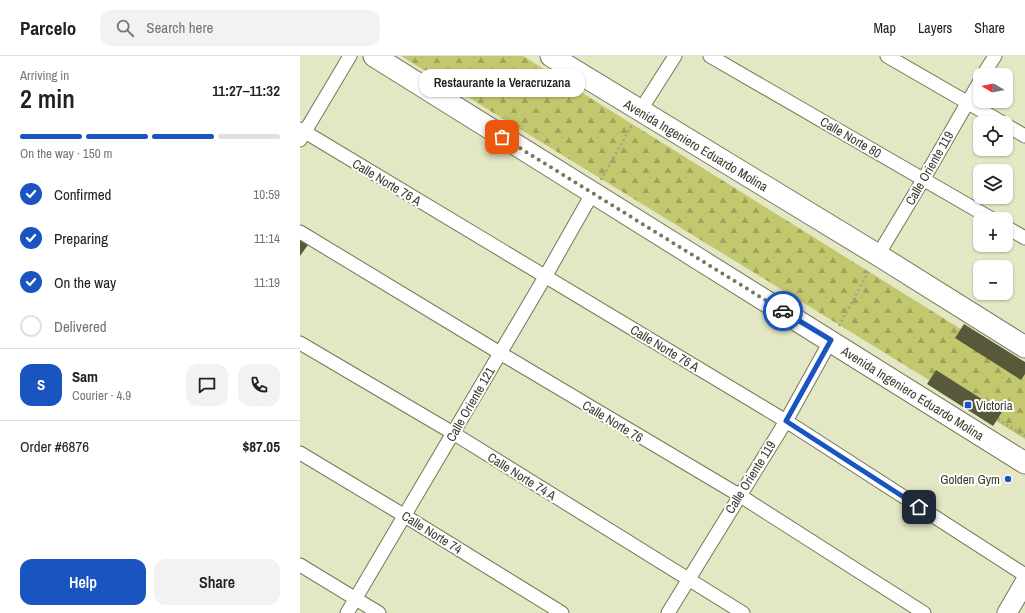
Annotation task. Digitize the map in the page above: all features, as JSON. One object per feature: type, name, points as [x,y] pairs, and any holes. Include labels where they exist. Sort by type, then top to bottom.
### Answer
[{"type":"main road","name":"Avenida Ingeniero Eduardo Molina","points":[[374,56],[592,194],[831,340],[1025,463]]},
{"type":"main road","name":"Avenida Ingeniero Eduardo Molina","points":[[551,56],[878,255],[1025,348]]},
{"type":"street","points":[[302,134],[350,56]]},
{"type":"street","points":[[640,111],[675,56]]},
{"type":"street","name":"Calle Norte 80","points":[[710,56],[980,212]]},
{"type":"street","points":[[887,56],[990,116]]},
{"type":"street","points":[[987,68],[995,56]]},
{"type":"street","name":"Calle Oriente 119","points":[[878,255],[973,93]]},
{"type":"street","points":[[1013,129],[1025,136]]},
{"type":"street","name":"Calle Norte 76 A","points":[[302,134],[546,277],[786,421],[1025,575]]},
{"type":"street","name":"Calle Oriente 121","points":[[347,613],[546,277],[592,194]]},
{"type":"street","points":[[1013,231],[1025,238]]},
{"type":"street","name":"Calle Norte 76","points":[[300,232],[739,495],[924,613]]},
{"type":"street","name":"Calle Oriente 119","points":[[668,613],[739,495],[786,421],[831,340]]},
{"type":"street","name":"Calle Norte 74 A","points":[[300,343],[453,433],[743,613]]},
{"type":"street","name":"Calle Norte 74","points":[[300,453],[562,613]]},
{"type":"street","points":[[300,565],[379,613]]},
{"type":"street","points":[[1007,613],[1025,582]]},
{"type":"path","points":[[592,194],[640,111]]},
{"type":"path","points":[[831,340],[878,255]]},
{"type":"path","points":[[998,419],[1025,436]]},
{"type":"green space","points":[[401,56],[523,56],[1025,369],[1025,439]]},
{"type":"building","points":[[300,235],[310,242],[300,256]]},
{"type":"building","points":[[964,324],[1025,362],[1025,374],[1021,380],[955,338]]},
{"type":"building","points":[[936,370],[1002,412],[993,426],[927,384]]},
{"type":"way so far","points":[[502,137],[783,311]]},
{"type":"place","name":"Restaurante la Veracruzana","points":[[502,137]]},
{"type":"place","name":"Victoria","points":[[968,405]]},
{"type":"place","name":"Golden Gym","points":[[1008,479]]},
{"type":"route","points":[[783,311],[831,340],[786,421],[919,507]]}]
